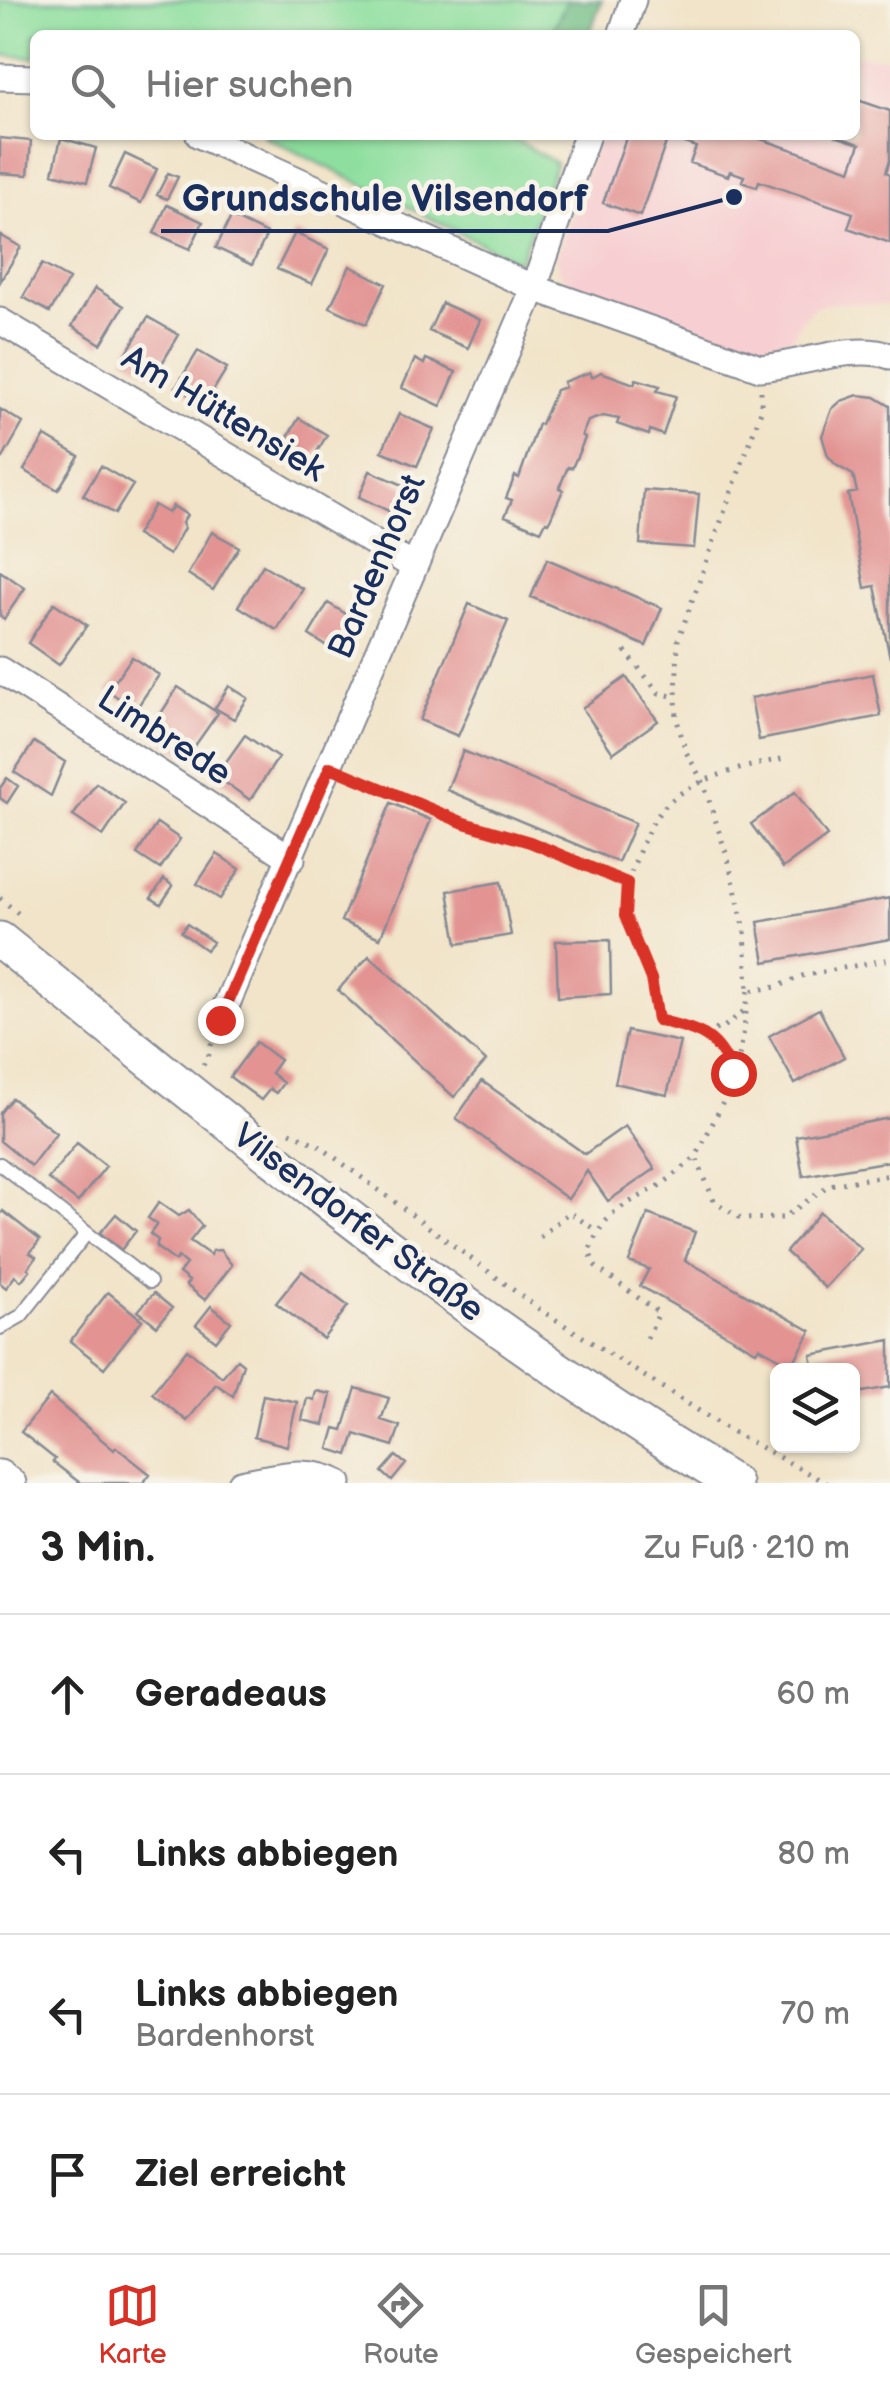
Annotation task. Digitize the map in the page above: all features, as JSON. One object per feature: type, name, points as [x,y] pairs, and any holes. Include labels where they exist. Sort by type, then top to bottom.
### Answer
[{"type":"main road","name":"Vilsendorfer Straße","points":[[14,931],[344,1213],[492,1324],[733,1483]]},
{"type":"street","points":[[623,30],[633,0]]},
{"type":"street","points":[[0,77],[30,78]]},
{"type":"street","points":[[209,140],[534,288],[760,368],[796,365],[834,355],[877,352],[890,356]]},
{"type":"street","name":"Bardenhorst","points":[[220,1020],[292,860],[412,566],[534,288],[585,140]]},
{"type":"street","name":"Am Hüttensiek","points":[[0,320],[412,566]]},
{"type":"street","name":"Limbrede","points":[[0,670],[292,860]]},
{"type":"street","points":[[241,1483],[302,1472],[339,1483]]},
{"type":"street","points":[[0,1473],[13,1483]]},
{"type":"lane","points":[[0,1164],[150,1282]]},
{"type":"lane","points":[[0,1328],[21,1316],[87,1233]]},
{"type":"path","points":[[647,1338],[659,1313],[596,1267],[589,1252],[597,1232],[617,1208],[660,1186],[696,1157],[726,1098],[742,1044],[748,991],[745,930],[728,859],[703,782],[686,752],[677,720],[676,697],[678,640],[761,411],[760,368]]},
{"type":"path","points":[[625,651],[659,693],[676,697]]},
{"type":"path","points":[[733,1073],[723,1049],[705,1033],[658,1020],[651,979],[625,916],[627,883],[655,818],[673,797],[703,782],[786,758]]},
{"type":"path","points":[[330,767],[464,823],[530,842],[627,883]]},
{"type":"path","points":[[0,898],[14,931]]},
{"type":"path","points":[[748,991],[890,959]]},
{"type":"path","points":[[705,1033],[724,1026],[746,1010]]},
{"type":"path","points":[[203,1065],[217,1076]]},
{"type":"path","points":[[289,1131],[318,1145],[538,1308],[728,1430],[826,1483]]},
{"type":"path","points":[[696,1157],[714,1202],[742,1219],[782,1218],[830,1185],[890,1175]]},
{"type":"path","points":[[540,1238],[569,1212],[597,1232]]},
{"type":"shaded area","points":[[860,55],[890,58],[890,305],[836,302],[815,306],[799,323],[792,339],[761,344],[732,340],[569,283],[559,272],[556,259],[598,140],[860,140]]},
{"type":"green space","points":[[0,0],[568,0],[553,30],[30,30],[30,58],[0,55]]},
{"type":"green space","points":[[568,0],[602,0],[591,30],[553,30]]},
{"type":"green space","points":[[272,140],[516,140],[556,163],[519,262]]},
{"type":"building","points":[[860,101],[890,111],[890,160],[886,172],[890,174],[890,243],[848,228],[853,213],[759,181],[757,187],[751,185],[742,181],[744,176],[730,171],[728,176],[690,163],[696,147],[676,140],[764,140],[851,170],[860,144],[848,140],[860,140]]},
{"type":"building","points":[[0,138],[31,141],[28,175],[0,173]]},
{"type":"building","points":[[61,140],[96,148],[87,182],[53,173]]},
{"type":"building","points":[[625,140],[667,140],[640,216],[603,203]]},
{"type":"building","points":[[125,154],[157,169],[141,203],[109,188]]},
{"type":"building","points":[[168,173],[178,177],[167,199],[157,195]]},
{"type":"building","points":[[167,205],[203,222],[190,249],[154,233]]},
{"type":"building","points":[[231,217],[267,234],[252,265],[216,248]]},
{"type":"building","points":[[295,233],[329,249],[312,284],[277,269]]},
{"type":"building","points":[[0,235],[21,247],[0,282]]},
{"type":"building","points":[[42,264],[69,279],[50,312],[23,297]]},
{"type":"building","points":[[350,266],[386,284],[366,324],[330,307]]},
{"type":"building","points":[[95,288],[124,306],[101,344],[72,326]]},
{"type":"building","points":[[442,303],[480,320],[468,348],[429,331]]},
{"type":"building","points":[[148,317],[179,335],[155,375],[124,357]]},
{"type":"building","points":[[198,351],[227,368],[205,404],[176,387]]},
{"type":"building","points":[[415,359],[424,364],[426,359],[456,372],[441,406],[402,388]]},
{"type":"building","points":[[590,372],[592,377],[601,372],[634,384],[636,379],[676,396],[663,435],[650,430],[649,435],[617,424],[619,419],[603,416],[588,421],[582,435],[585,438],[559,488],[563,490],[549,522],[541,531],[505,516],[512,500],[506,498],[515,476],[519,478],[538,424],[556,390],[565,387],[563,382]]},
{"type":"building","points":[[858,395],[875,397],[890,406],[890,658],[875,586],[865,588],[848,494],[857,492],[853,475],[828,456],[822,436],[832,409]]},
{"type":"building","points":[[0,409],[23,423],[3,458],[0,456]]},
{"type":"building","points":[[399,414],[434,429],[417,466],[382,451]]},
{"type":"building","points":[[299,418],[327,435],[309,465],[281,448]]},
{"type":"building","points":[[45,436],[79,456],[58,490],[24,470]]},
{"type":"building","points":[[101,466],[133,485],[115,514],[83,495]]},
{"type":"building","points":[[370,471],[408,487],[397,515],[359,497]]},
{"type":"building","points":[[644,490],[699,494],[694,548],[640,544]]},
{"type":"building","points":[[154,505],[168,513],[173,506],[187,515],[169,555],[136,535]]},
{"type":"building","points":[[212,532],[239,547],[213,590],[188,574]]},
{"type":"building","points":[[547,559],[662,608],[646,646],[531,597]]},
{"type":"building","points":[[263,565],[303,589],[277,630],[238,606]]},
{"type":"building","points":[[0,571],[25,588],[4,619],[0,616]]},
{"type":"building","points":[[54,603],[87,625],[59,665],[28,643]]},
{"type":"building","points":[[328,603],[359,622],[339,654],[309,635]]},
{"type":"building","points":[[469,604],[508,621],[458,736],[420,720]]},
{"type":"building","points":[[132,657],[159,675],[136,709],[108,691]]},
{"type":"building","points":[[873,674],[881,716],[759,740],[751,698]]},
{"type":"building","points":[[626,677],[658,721],[613,753],[582,708]]},
{"type":"building","points":[[229,686],[248,698],[234,719],[215,708]]},
{"type":"building","points":[[178,687],[218,713],[187,757],[149,732]]},
{"type":"building","points":[[245,735],[278,758],[250,800],[216,776]]},
{"type":"building","points":[[34,742],[65,762],[51,796],[14,772]]},
{"type":"building","points":[[463,751],[635,823],[618,862],[447,790]]},
{"type":"building","points":[[7,778],[18,786],[7,803],[0,798],[0,788]]},
{"type":"building","points":[[96,783],[125,803],[103,836],[73,816]]},
{"type":"building","points":[[795,792],[827,836],[783,868],[751,824]]},
{"type":"building","points":[[391,803],[431,820],[380,938],[341,921]]},
{"type":"building","points":[[157,823],[180,839],[160,869],[137,854]]},
{"type":"building","points":[[217,854],[240,869],[220,899],[197,884]]},
{"type":"building","points":[[164,879],[173,886],[161,904],[151,898]]},
{"type":"building","points":[[501,882],[511,935],[457,944],[448,891]]},
{"type":"building","points":[[890,898],[890,939],[765,962],[758,922]]},
{"type":"building","points":[[187,924],[213,942],[206,950],[181,932]]},
{"type":"building","points":[[610,940],[611,994],[558,997],[556,941]]},
{"type":"building","points":[[369,956],[486,1061],[454,1097],[338,990]]},
{"type":"building","points":[[819,1009],[844,1057],[795,1084],[769,1036]]},
{"type":"building","points":[[627,1031],[680,1042],[667,1095],[615,1083]]},
{"type":"building","points":[[256,1042],[280,1060],[271,1073],[283,1083],[276,1093],[270,1089],[261,1100],[230,1077]]},
{"type":"building","points":[[482,1081],[585,1154],[625,1126],[655,1169],[608,1201],[587,1171],[568,1199],[456,1118]]},
{"type":"building","points":[[12,1098],[56,1133],[31,1166],[0,1141],[0,1113]]},
{"type":"building","points":[[890,1118],[890,1161],[803,1176],[796,1136]]},
{"type":"building","points":[[77,1143],[106,1166],[78,1202],[48,1179]]},
{"type":"building","points":[[159,1202],[179,1216],[189,1210],[202,1226],[190,1241],[210,1255],[220,1250],[232,1265],[205,1300],[186,1285],[189,1281],[179,1273],[186,1264],[156,1247],[158,1240],[150,1234],[157,1224],[148,1218]]},
{"type":"building","points":[[3,1211],[40,1240],[30,1253],[36,1257],[30,1270],[21,1281],[15,1276],[6,1288],[0,1283]]},
{"type":"building","points":[[820,1212],[861,1249],[825,1288],[786,1252]]},
{"type":"building","points":[[116,1214],[136,1231],[121,1250],[100,1233]]},
{"type":"building","points":[[648,1214],[695,1232],[685,1260],[811,1331],[793,1363],[759,1347],[756,1351],[640,1286],[649,1269],[629,1262]]},
{"type":"building","points":[[302,1271],[348,1306],[323,1339],[276,1303]]},
{"type":"building","points":[[108,1292],[142,1320],[104,1368],[70,1341]]},
{"type":"building","points":[[154,1293],[172,1308],[157,1326],[138,1311]]},
{"type":"building","points":[[211,1306],[231,1322],[216,1341],[196,1325]]},
{"type":"building","points":[[890,1340],[890,1387],[860,1393],[860,1363],[813,1363],[811,1355]]},
{"type":"building","points":[[187,1349],[222,1377],[237,1359],[243,1364],[233,1396],[216,1384],[187,1421],[152,1393]]},
{"type":"building","points":[[356,1388],[389,1398],[381,1420],[400,1426],[393,1446],[355,1434],[348,1455],[329,1449],[335,1428],[343,1430]]},
{"type":"building","points":[[316,1391],[331,1394],[324,1425],[302,1420],[307,1398],[314,1400]]},
{"type":"building","points":[[263,1395],[297,1402],[287,1446],[254,1437]]},
{"type":"building","points":[[50,1396],[114,1450],[116,1447],[150,1474],[143,1483],[80,1483],[53,1462],[55,1459],[21,1432]]},
{"type":"building","points":[[396,1456],[406,1464],[392,1481],[382,1472]]},
{"type":"place","name":"Grundschule Vilsendorf","points":[[734,197]]},
{"type":"route","points":[[220,1020],[330,767],[464,823],[530,842],[627,883],[625,916],[651,979],[658,1020],[705,1033],[723,1049],[733,1073]]}]
